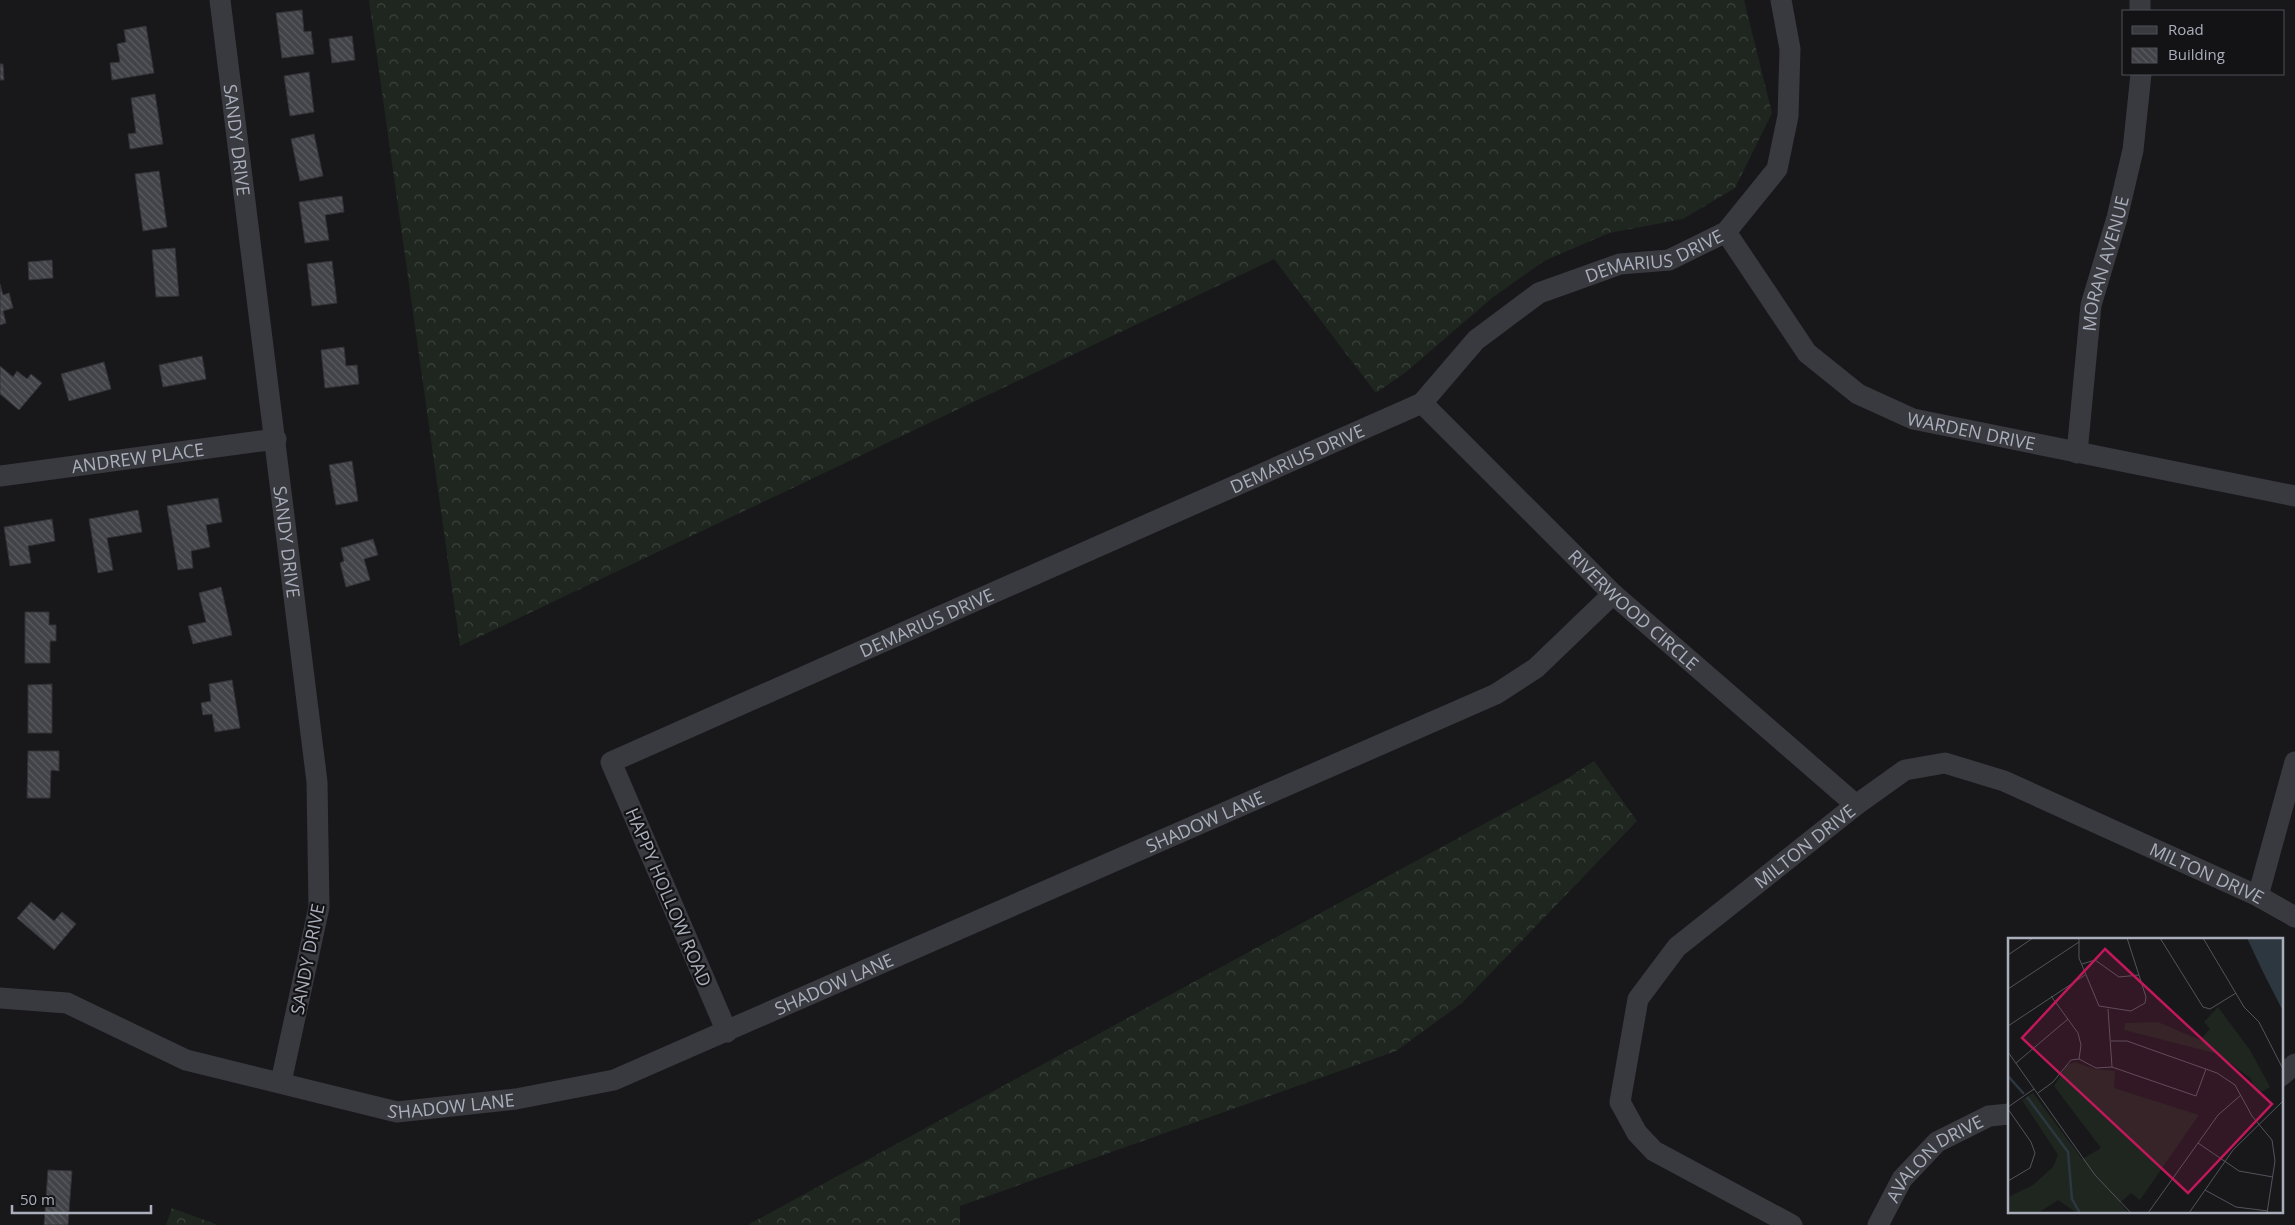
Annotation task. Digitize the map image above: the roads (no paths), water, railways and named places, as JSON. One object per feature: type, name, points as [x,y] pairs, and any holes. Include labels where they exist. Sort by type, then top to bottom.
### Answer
[{"type":"street","name":"SANDY DRIVE","points":[[220,0],[276,439],[317,782],[319,907],[281,1082]]},
{"type":"street","name":"DEMARIUS DRIVE","points":[[611,762],[1422,403],[1476,340],[1539,293],[1620,264],[1669,260],[1726,232],[1777,169],[1788,116],[1790,49],[1780,0]]},
{"type":"street","name":"MORAN AVENUE","points":[[2077,453],[2090,305],[2117,218],[2133,150],[2141,75]]},
{"type":"street","name":"WARDEN DRIVE","points":[[1726,232],[1807,352],[1858,394],[1913,419],[2295,496]]},
{"type":"street","name":"RIVERWOOD CIRCLE","points":[[1422,403],[1614,594],[1856,805]]},
{"type":"street","name":"ANDREW PLACE","points":[[0,476],[276,439]]},
{"type":"street","name":"SHADOW LANE","points":[[0,998],[67,1003],[186,1060],[397,1112],[516,1099],[614,1080],[1496,694],[1536,668],[1614,594]]},
{"type":"street","name":"HAPPY HOLLOW ROAD","points":[[611,762],[727,1032]]},
{"type":"street","points":[[2258,896],[2295,762]]},
{"type":"street","name":"MILTON DRIVE","points":[[1792,1225],[1654,1151],[1637,1133],[1620,1102],[1638,999],[1677,947],[1856,805],[1905,770],[1945,763],[2004,781],[2258,896],[2295,917]]},
{"type":"street","points":[[2282,1075],[2295,1064]]},
{"type":"street","name":"AVALON DRIVE","points":[[1878,1225],[1902,1179],[1937,1142],[1989,1116],[2008,1114]]}]
